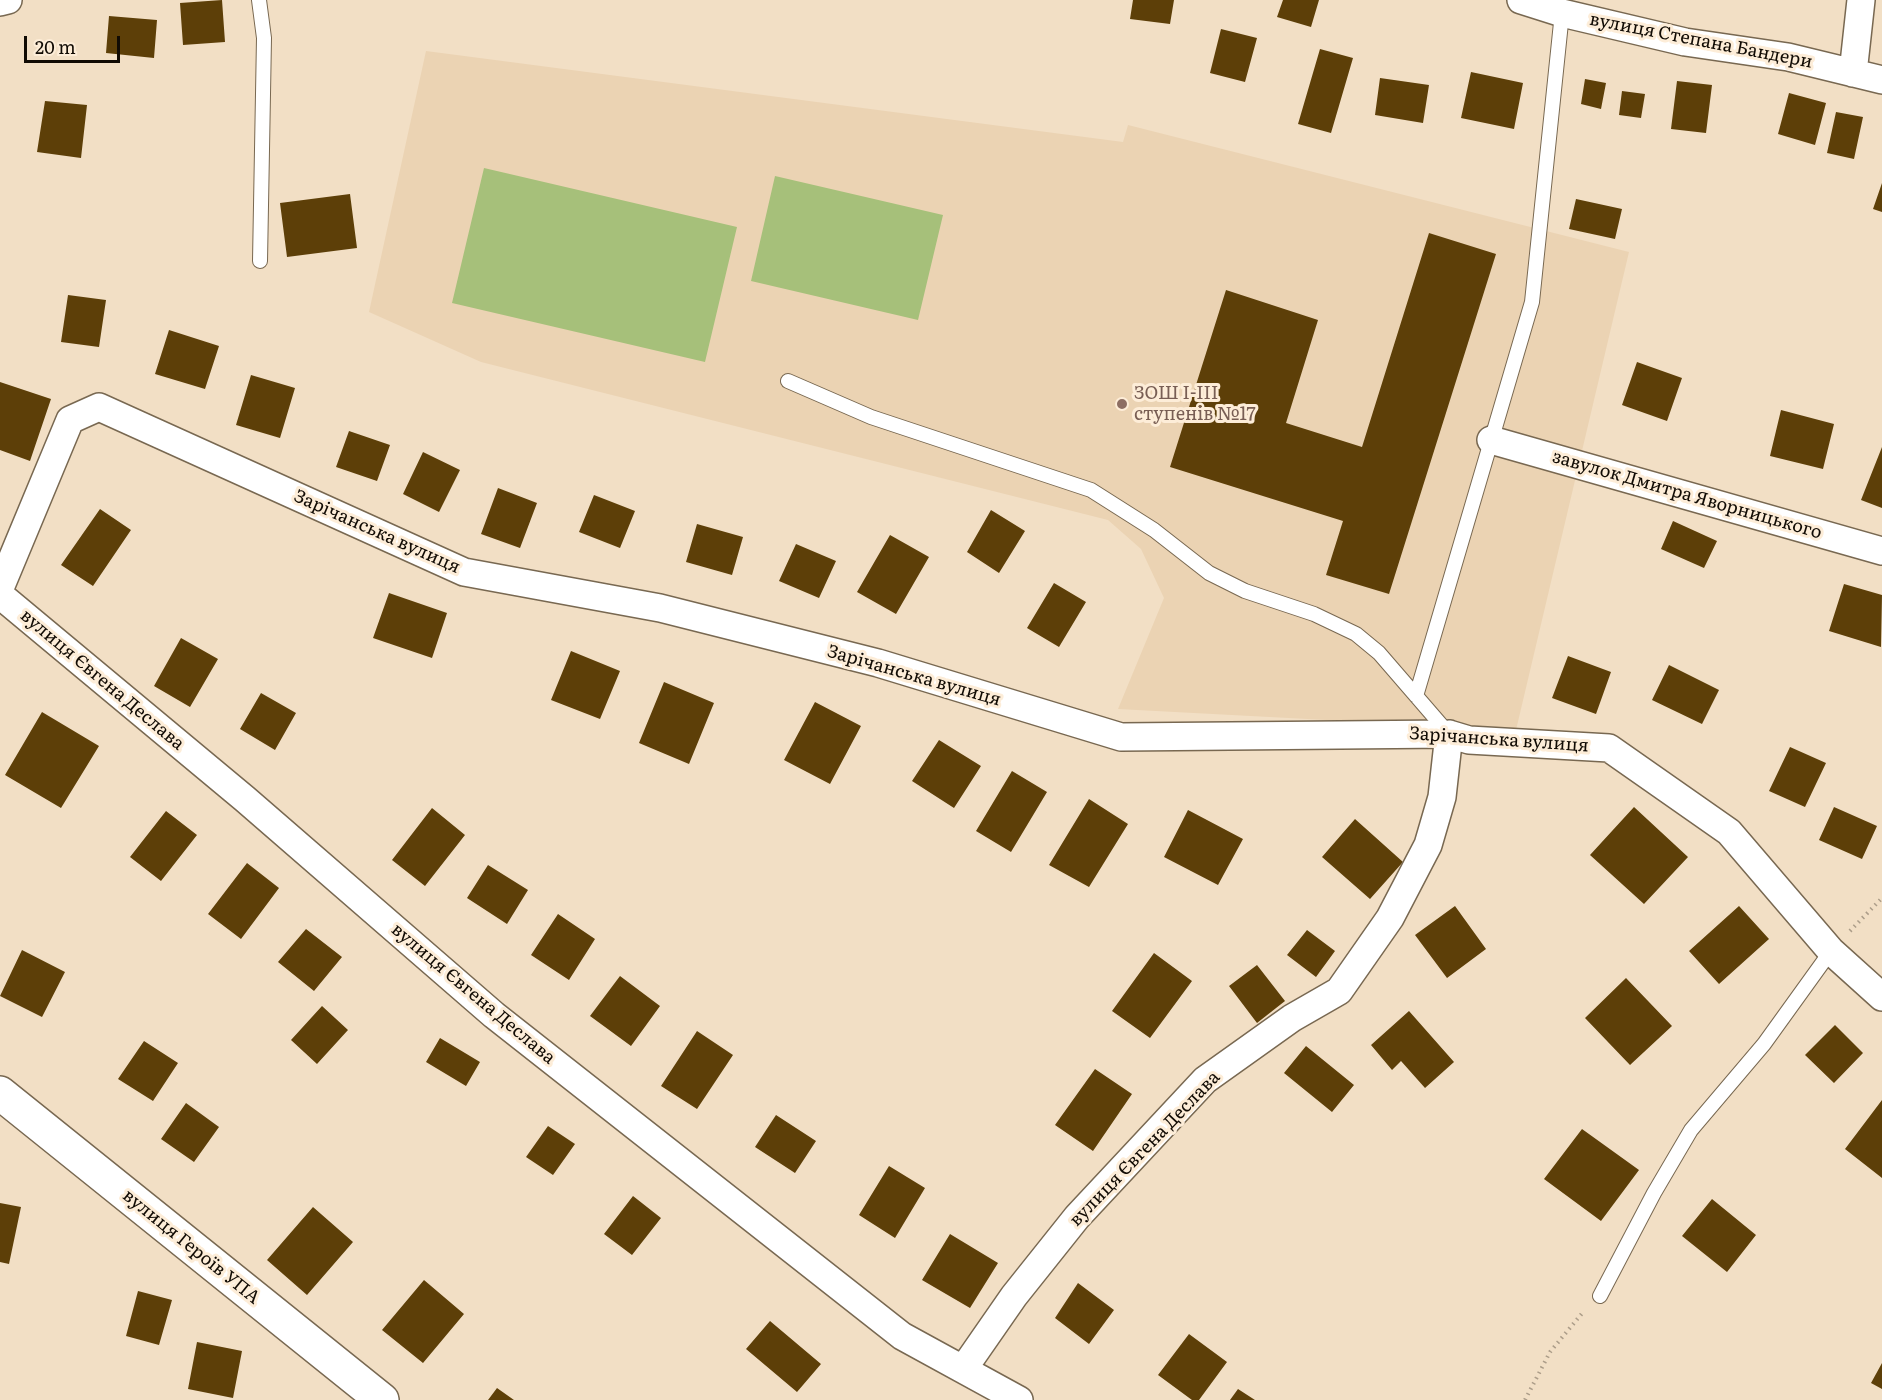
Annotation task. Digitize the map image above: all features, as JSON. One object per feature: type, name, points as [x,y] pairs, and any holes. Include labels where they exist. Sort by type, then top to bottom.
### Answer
[{"type":"street","points":[[0,2],[8,0]]},
{"type":"street","name":"вулиця Степана Бандери","points":[[1521,0],[1562,13],[1685,42],[1788,57],[1882,80]]},
{"type":"street","points":[[1853,73],[1861,0]]},
{"type":"street","name":"Зарічанська вулиця","points":[[0,588],[70,420],[99,407],[464,572],[660,608],[855,657],[1121,737],[1449,734],[1469,740],[1609,748],[1729,832],[1831,951],[1882,997]]},
{"type":"street","name":"завулок Дмитра Яворницького","points":[[1491,440],[1882,551]]},
{"type":"street","name":"вулиця Євгена Деслава","points":[[0,596],[245,799],[494,1015],[902,1336],[1019,1400]]},
{"type":"street","name":"вулиця Євгена Деслава","points":[[964,1368],[1014,1296],[1077,1216],[1205,1080],[1292,1018],[1339,991],[1390,918],[1428,845],[1442,797],[1449,734]]},
{"type":"street","name":"вулиця Героїв УПА","points":[[0,1094],[382,1400]]},
{"type":"lane","points":[[259,0],[264,38],[260,261]]},
{"type":"lane","points":[[1416,696],[1532,302],[1562,13]]},
{"type":"lane","points":[[788,381],[871,417],[1091,490],[1154,530],[1209,573],[1245,591],[1314,614],[1356,634],[1379,653],[1449,734]]},
{"type":"lane","points":[[1600,1296],[1654,1193],[1691,1130],[1764,1044],[1831,951]]},
{"type":"path","points":[[1831,951],[1882,898]]},
{"type":"path","points":[[1525,1400],[1550,1352],[1573,1322],[1600,1296]]},
{"type":"shaded area","name":"ЗОШ І-ІІІ ступенів №17","points":[[426,51],[1123,142],[1128,125],[1629,252],[1516,730],[1118,709],[1164,598],[1141,549],[1108,520],[481,362],[369,312]]},
{"type":"green space","points":[[484,168],[737,227],[705,362],[452,303]]},
{"type":"green space","points":[[775,176],[943,215],[918,320],[751,281]]},
{"type":"building","points":[[222,0],[225,42],[183,45],[180,3]]},
{"type":"building","points":[[1133,0],[1174,0],[1170,24],[1130,19]]},
{"type":"building","points":[[1283,0],[1319,0],[1311,27],[1277,17]]},
{"type":"building","points":[[109,16],[157,20],[154,58],[106,53]]},
{"type":"building","points":[[1221,29],[1257,38],[1245,82],[1210,73]]},
{"type":"building","points":[[1320,49],[1353,58],[1331,133],[1298,124]]},
{"type":"building","points":[[1471,72],[1523,83],[1514,129],[1461,118]]},
{"type":"building","points":[[1380,78],[1429,85],[1423,123],[1375,115]]},
{"type":"building","points":[[1585,79],[1606,83],[1601,109],[1581,104]]},
{"type":"building","points":[[1677,81],[1712,85],[1706,133],[1671,129]]},
{"type":"building","points":[[1622,91],[1645,94],[1641,118],[1619,115]]},
{"type":"building","points":[[1789,93],[1826,103],[1815,145],[1778,134]]},
{"type":"building","points":[[45,101],[87,105],[81,158],[37,152]]},
{"type":"building","points":[[1836,112],[1863,117],[1854,159],[1827,153]]},
{"type":"building","points":[[1882,183],[1882,212],[1873,209]]},
{"type":"building","points":[[350,194],[357,248],[287,257],[280,203]]},
{"type":"building","points":[[1576,199],[1622,209],[1615,239],[1569,229]]},
{"type":"building","points":[[1429,233],[1496,254],[1389,594],[1326,575],[1343,521],[1170,467],[1226,290],[1318,320],[1286,423],[1362,447]]},
{"type":"building","points":[[68,295],[106,300],[99,347],[61,342]]},
{"type":"building","points":[[169,330],[219,346],[205,389],[155,374]]},
{"type":"building","points":[[1637,362],[1682,378],[1667,421],[1622,405]]},
{"type":"building","points":[[251,375],[295,388],[280,438],[236,425]]},
{"type":"building","points":[[0,382],[51,399],[30,461],[0,450]]},
{"type":"building","points":[[1781,410],[1834,424],[1823,469],[1770,456]]},
{"type":"building","points":[[349,431],[390,445],[377,481],[336,467]]},
{"type":"building","points":[[1882,447],[1882,508],[1861,500]]},
{"type":"building","points":[[423,452],[460,470],[439,512],[403,494]]},
{"type":"building","points":[[498,488],[537,503],[520,548],[481,534]]},
{"type":"building","points":[[594,495],[635,511],[620,548],[579,532]]},
{"type":"building","points":[[100,509],[131,530],[93,586],[61,565]]},
{"type":"building","points":[[991,510],[1025,531],[999,573],[967,552]]},
{"type":"building","points":[[1673,521],[1717,541],[1704,568],[1661,549]]},
{"type":"building","points":[[697,524],[743,537],[732,575],[686,562]]},
{"type":"building","points":[[890,535],[929,557],[896,614],[857,592]]},
{"type":"building","points":[[796,544],[836,561],[819,598],[779,581]]},
{"type":"building","points":[[1054,583],[1086,602],[1059,647],[1027,628]]},
{"type":"building","points":[[1844,584],[1882,595],[1881,647],[1829,631]]},
{"type":"building","points":[[389,593],[447,613],[432,658],[373,638]]},
{"type":"building","points":[[181,638],[218,659],[190,707],[154,686]]},
{"type":"building","points":[[571,651],[620,671],[600,719],[551,700]]},
{"type":"building","points":[[1568,656],[1611,672],[1596,714],[1552,698]]},
{"type":"building","points":[[1669,665],[1719,690],[1702,724],[1652,700]]},
{"type":"building","points":[[664,682],[714,703],[689,764],[639,743]]},
{"type":"building","points":[[261,693],[296,713],[275,750],[240,729]]},
{"type":"building","points":[[815,702],[861,726],[830,784],[784,760]]},
{"type":"building","points":[[42,712],[99,746],[61,808],[5,775]]},
{"type":"building","points":[[939,740],[981,766],[954,808],[912,781]]},
{"type":"building","points":[[1790,747],[1826,763],[1805,807],[1769,791]]},
{"type":"building","points":[[1012,771],[1047,792],[1011,852],[976,831]]},
{"type":"building","points":[[1089,799],[1128,824],[1089,887],[1049,865]]},
{"type":"building","points":[[1634,807],[1688,857],[1644,904],[1590,855]]},
{"type":"building","points":[[1834,807],[1877,826],[1862,859],[1819,840]]},
{"type":"building","points":[[432,808],[465,835],[425,886],[392,860]]},
{"type":"building","points":[[1188,810],[1243,839],[1218,885],[1164,857]]},
{"type":"building","points":[[166,811],[197,835],[161,881],[130,857]]},
{"type":"building","points":[[1355,819],[1403,862],[1370,899],[1322,857]]},
{"type":"building","points":[[247,863],[279,888],[241,939],[208,914]]},
{"type":"building","points":[[488,865],[528,890],[507,924],[467,898]]},
{"type":"building","points":[[1455,906],[1486,949],[1447,978],[1415,935]]},
{"type":"building","points":[[1739,906],[1769,939],[1719,984],[1689,951]]},
{"type":"building","points":[[558,914],[595,939],[569,980],[531,955]]},
{"type":"building","points":[[306,929],[342,957],[314,991],[278,962]]},
{"type":"building","points":[[1307,930],[1335,951],[1316,977],[1287,955]]},
{"type":"building","points":[[22,950],[65,972],[42,1017],[0,996]]},
{"type":"building","points":[[1154,953],[1192,981],[1150,1038],[1112,1011]]},
{"type":"building","points":[[1257,965],[1285,1001],[1257,1023],[1229,986]]},
{"type":"building","points":[[620,976],[660,1006],[631,1046],[590,1016]]},
{"type":"building","points":[[1626,978],[1672,1026],[1630,1065],[1585,1018]]},
{"type":"building","points":[[322,1006],[348,1030],[317,1064],[291,1040]]},
{"type":"building","points":[[1409,1011],[1454,1062],[1425,1088],[1401,1061],[1392,1070],[1371,1045]]},
{"type":"building","points":[[1835,1025],[1863,1053],[1834,1083],[1805,1055]]},
{"type":"building","points":[[697,1031],[733,1055],[697,1109],[661,1086]]},
{"type":"building","points":[[440,1038],[480,1062],[466,1086],[426,1062]]},
{"type":"building","points":[[144,1041],[178,1063],[153,1101],[118,1079]]},
{"type":"building","points":[[1306,1046],[1354,1085],[1332,1112],[1284,1073]]},
{"type":"building","points":[[1095,1069],[1132,1094],[1093,1151],[1055,1125]]},
{"type":"building","points":[[1882,1100],[1882,1178],[1845,1149]]},
{"type":"building","points":[[186,1103],[219,1127],[194,1162],[161,1139]]},
{"type":"building","points":[[776,1115],[816,1141],[795,1173],[755,1147]]},
{"type":"building","points":[[548,1126],[575,1144],[553,1175],[526,1157]]},
{"type":"building","points":[[1582,1129],[1639,1170],[1601,1221],[1544,1179]]},
{"type":"building","points":[[889,1166],[925,1188],[895,1238],[859,1215]]},
{"type":"building","points":[[633,1196],[661,1218],[632,1255],[604,1234]]},
{"type":"building","points":[[1712,1199],[1756,1235],[1727,1272],[1682,1236]]},
{"type":"building","points":[[0,1203],[21,1207],[9,1264],[0,1262]]},
{"type":"building","points":[[313,1207],[353,1242],[307,1295],[267,1260]]},
{"type":"building","points":[[950,1234],[998,1263],[970,1308],[922,1280]]},
{"type":"building","points":[[424,1280],[464,1314],[423,1363],[382,1330]]},
{"type":"building","points":[[1078,1283],[1114,1310],[1089,1344],[1055,1318]]},
{"type":"building","points":[[138,1291],[172,1300],[159,1345],[126,1336]]},
{"type":"building","points":[[770,1321],[821,1364],[797,1392],[746,1349]]},
{"type":"building","points":[[1189,1334],[1227,1362],[1199,1400],[1192,1400],[1158,1375]]},
{"type":"building","points":[[197,1342],[242,1351],[233,1398],[188,1389]]},
{"type":"building","points":[[1882,1363],[1882,1389],[1871,1383]]},
{"type":"building","points":[[497,1388],[514,1400],[488,1400]]},
{"type":"building","points":[[1238,1389],[1255,1400],[1230,1400]]},
{"type":"place","name":"ЗОШ І-ІІІ ступенів №17","points":[[1122,404]]}]
